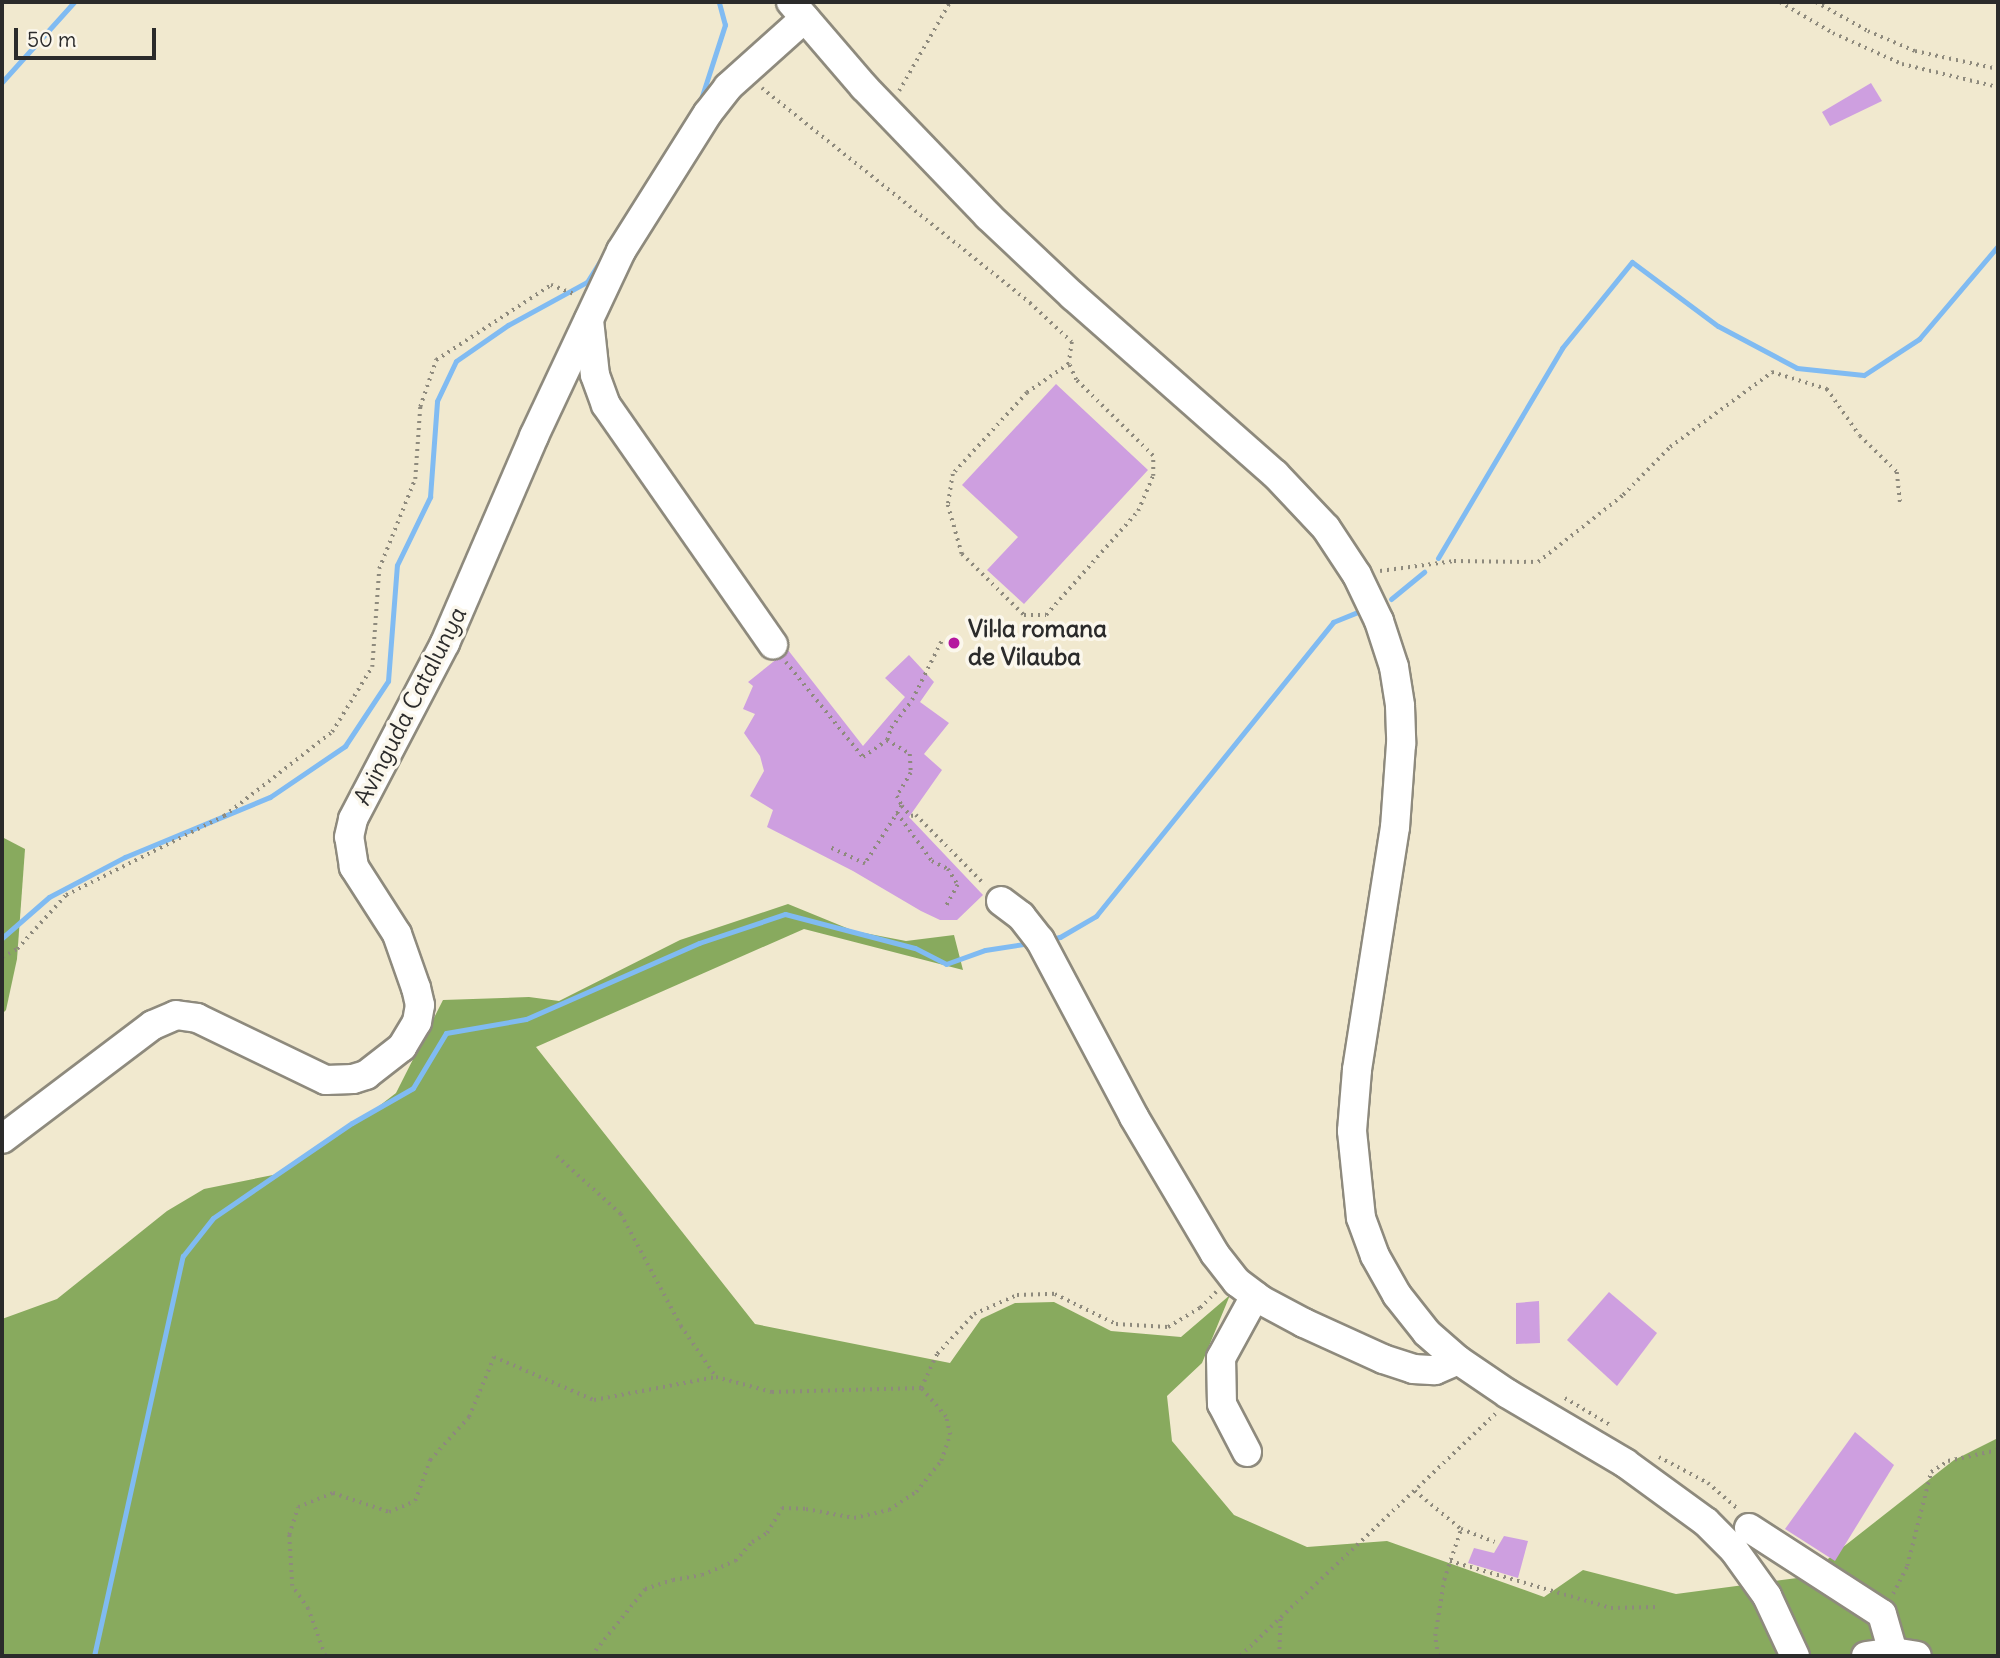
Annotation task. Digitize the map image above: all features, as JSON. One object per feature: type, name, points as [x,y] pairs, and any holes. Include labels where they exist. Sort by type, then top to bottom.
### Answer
[{"type":"street","points":[[798,10],[885,109],[988,216],[1073,296],[1275,474],[1326,528],[1357,575],[1379,621],[1394,667],[1400,706],[1401,744],[1395,827],[1357,1070],[1352,1131],[1361,1218],[1375,1256],[1397,1295],[1427,1333],[1458,1360],[1508,1394],[1625,1463],[1706,1522],[1734,1550],[1767,1596],[1795,1656]]},
{"type":"street","name":"Avinguda Catalunya","points":[[2,1139],[153,1025],[176,1015],[197,1018],[326,1080],[353,1079],[366,1074],[402,1047],[416,1022],[420,1005],[397,934],[354,867],[349,852],[353,819],[445,643],[534,436],[621,251],[708,113],[798,10]]},
{"type":"street","points":[[593,311],[595,375],[607,405],[627,438],[772,644]]},
{"type":"street","points":[[1001,901],[1021,916],[1041,940],[1134,1117],[1201,1233],[1246,1289],[1342,1342],[1413,1369],[1435,1370],[1458,1360]]},
{"type":"street","points":[[1246,1289],[1222,1358],[1222,1404],[1247,1452]]},
{"type":"street","points":[[1749,1528],[1882,1614],[1892,1655]]},
{"type":"path","points":[[885,109],[899,93],[950,2]]},
{"type":"path","points":[[1780,2],[1833,33],[1902,64],[1998,87]]},
{"type":"path","points":[[1816,2],[1868,31],[1914,51],[1998,69]]},
{"type":"path","points":[[748,70],[782,107],[925,218],[1072,342],[1069,363],[1076,380],[1153,456],[1153,476],[1138,511],[1046,615],[1024,615],[962,554],[948,505],[953,474],[1027,393],[1069,363]]},
{"type":"path","points":[[2,957],[17,949],[66,895],[224,816],[332,732],[372,667],[379,569],[415,479],[420,407],[436,360],[551,285],[593,311]]},
{"type":"path","points":[[1357,575],[1454,561],[1538,562],[1623,495],[1670,447],[1772,372],[1827,388],[1860,436],[1897,472],[1900,503]]},
{"type":"path","points":[[772,644],[863,757],[887,740],[891,728],[912,700],[942,640]]},
{"type":"path","points":[[887,740],[910,754],[911,773],[897,796],[902,806],[911,816],[916,815],[1001,901]]},
{"type":"path","points":[[829,847],[865,864],[902,806]]},
{"type":"path","points":[[897,813],[932,861],[948,869],[958,885],[945,908]]},
{"type":"path","points":[[557,1156],[621,1214],[681,1326],[716,1377]]},
{"type":"path","points":[[921,1388],[937,1354],[974,1314],[1017,1294],[1055,1294],[1116,1324],[1168,1327],[1200,1308],[1212,1293],[1246,1289]]},
{"type":"path","points":[[325,1656],[308,1609],[292,1586],[289,1535],[298,1507],[333,1493],[388,1512],[415,1501],[430,1460],[469,1417],[494,1357],[594,1400],[716,1377],[772,1392],[921,1388]]},
{"type":"path","points":[[591,1656],[645,1590],[673,1580],[702,1575],[735,1561],[752,1542],[767,1533],[782,1508],[806,1508],[854,1518],[889,1510],[916,1492],[941,1461],[950,1435],[946,1417],[921,1388]]},
{"type":"path","points":[[1240,1656],[1495,1415],[1508,1394]]},
{"type":"path","points":[[1882,1614],[1907,1566],[1931,1472],[1948,1461],[1998,1450]]},
{"type":"path","points":[[1415,1491],[1461,1529],[1495,1542]]},
{"type":"path","points":[[1438,1656],[1435,1636],[1450,1561],[1461,1529]]},
{"type":"path","points":[[1450,1561],[1611,1608],[1657,1607]]},
{"type":"path","points":[[1279,1656],[1280,1619]]},
{"type":"green space","points":[[2,837],[25,849],[17,959],[6,1010],[2,1014]]},
{"type":"green space","points":[[788,904],[854,931],[906,941],[954,935],[963,970],[804,929],[536,1047],[755,1324],[950,1363],[981,1319],[1015,1303],[1054,1302],[1111,1331],[1181,1337],[1230,1295],[1202,1363],[1167,1396],[1172,1441],[1234,1515],[1307,1547],[1387,1541],[1544,1597],[1583,1570],[1676,1594],[1805,1577],[1954,1460],[1998,1438],[1998,1656],[2,1656],[2,1319],[57,1299],[167,1211],[204,1189],[278,1174],[361,1120],[396,1093],[443,1000],[529,997],[559,1001],[680,940]]},
{"type":"building","points":[[1871,83],[1882,101],[1830,126],[1822,112]]},
{"type":"building","points":[[1056,384],[1148,470],[1024,604],[987,570],[1018,537],[962,485]]},
{"type":"building","points":[[788,650],[863,746],[905,697],[885,678],[909,655],[934,682],[920,702],[949,723],[924,754],[942,770],[909,817],[983,895],[957,920],[940,920],[921,911],[853,871],[767,827],[773,810],[750,796],[764,771],[760,756],[744,733],[755,714],[743,709],[753,686],[748,682]]},
{"type":"building","points":[[1609,1292],[1657,1333],[1617,1386],[1567,1340]]},
{"type":"building","points":[[1539,1301],[1540,1343],[1516,1344],[1516,1303]]},
{"type":"building","points":[[1855,1432],[1894,1465],[1835,1561],[1785,1529]]},
{"type":"building","points":[[1504,1536],[1528,1541],[1518,1578],[1468,1563],[1474,1548],[1494,1553]]},
{"type":"waterway","points":[[2,82],[74,2]]},
{"type":"waterway","points":[[686,122],[702,96],[725,25],[719,2]]},
{"type":"waterway","points":[[1438,558],[1562,348],[1632,262],[1718,326],[1797,368],[1864,375],[1919,339],[1998,246]]},
{"type":"waterway","points":[[2,938],[49,897],[125,857],[270,797],[345,746],[388,681],[397,565],[430,497],[437,401],[456,361],[508,325],[587,282],[605,253]]},
{"type":"waterway","points":[[1391,599],[1424,572]]},
{"type":"waterway","points":[[1051,939],[1060,937],[1096,916],[1333,622],[1358,612]]},
{"type":"waterway","points":[[94,1656],[183,1256],[213,1218],[352,1123],[413,1088],[446,1033],[526,1019],[699,943],[785,914],[915,948],[946,964],[985,950],[1031,943]]},
{"type":"place","name":"Vil·la romana de Vilauba","points":[[954,643]]}]
